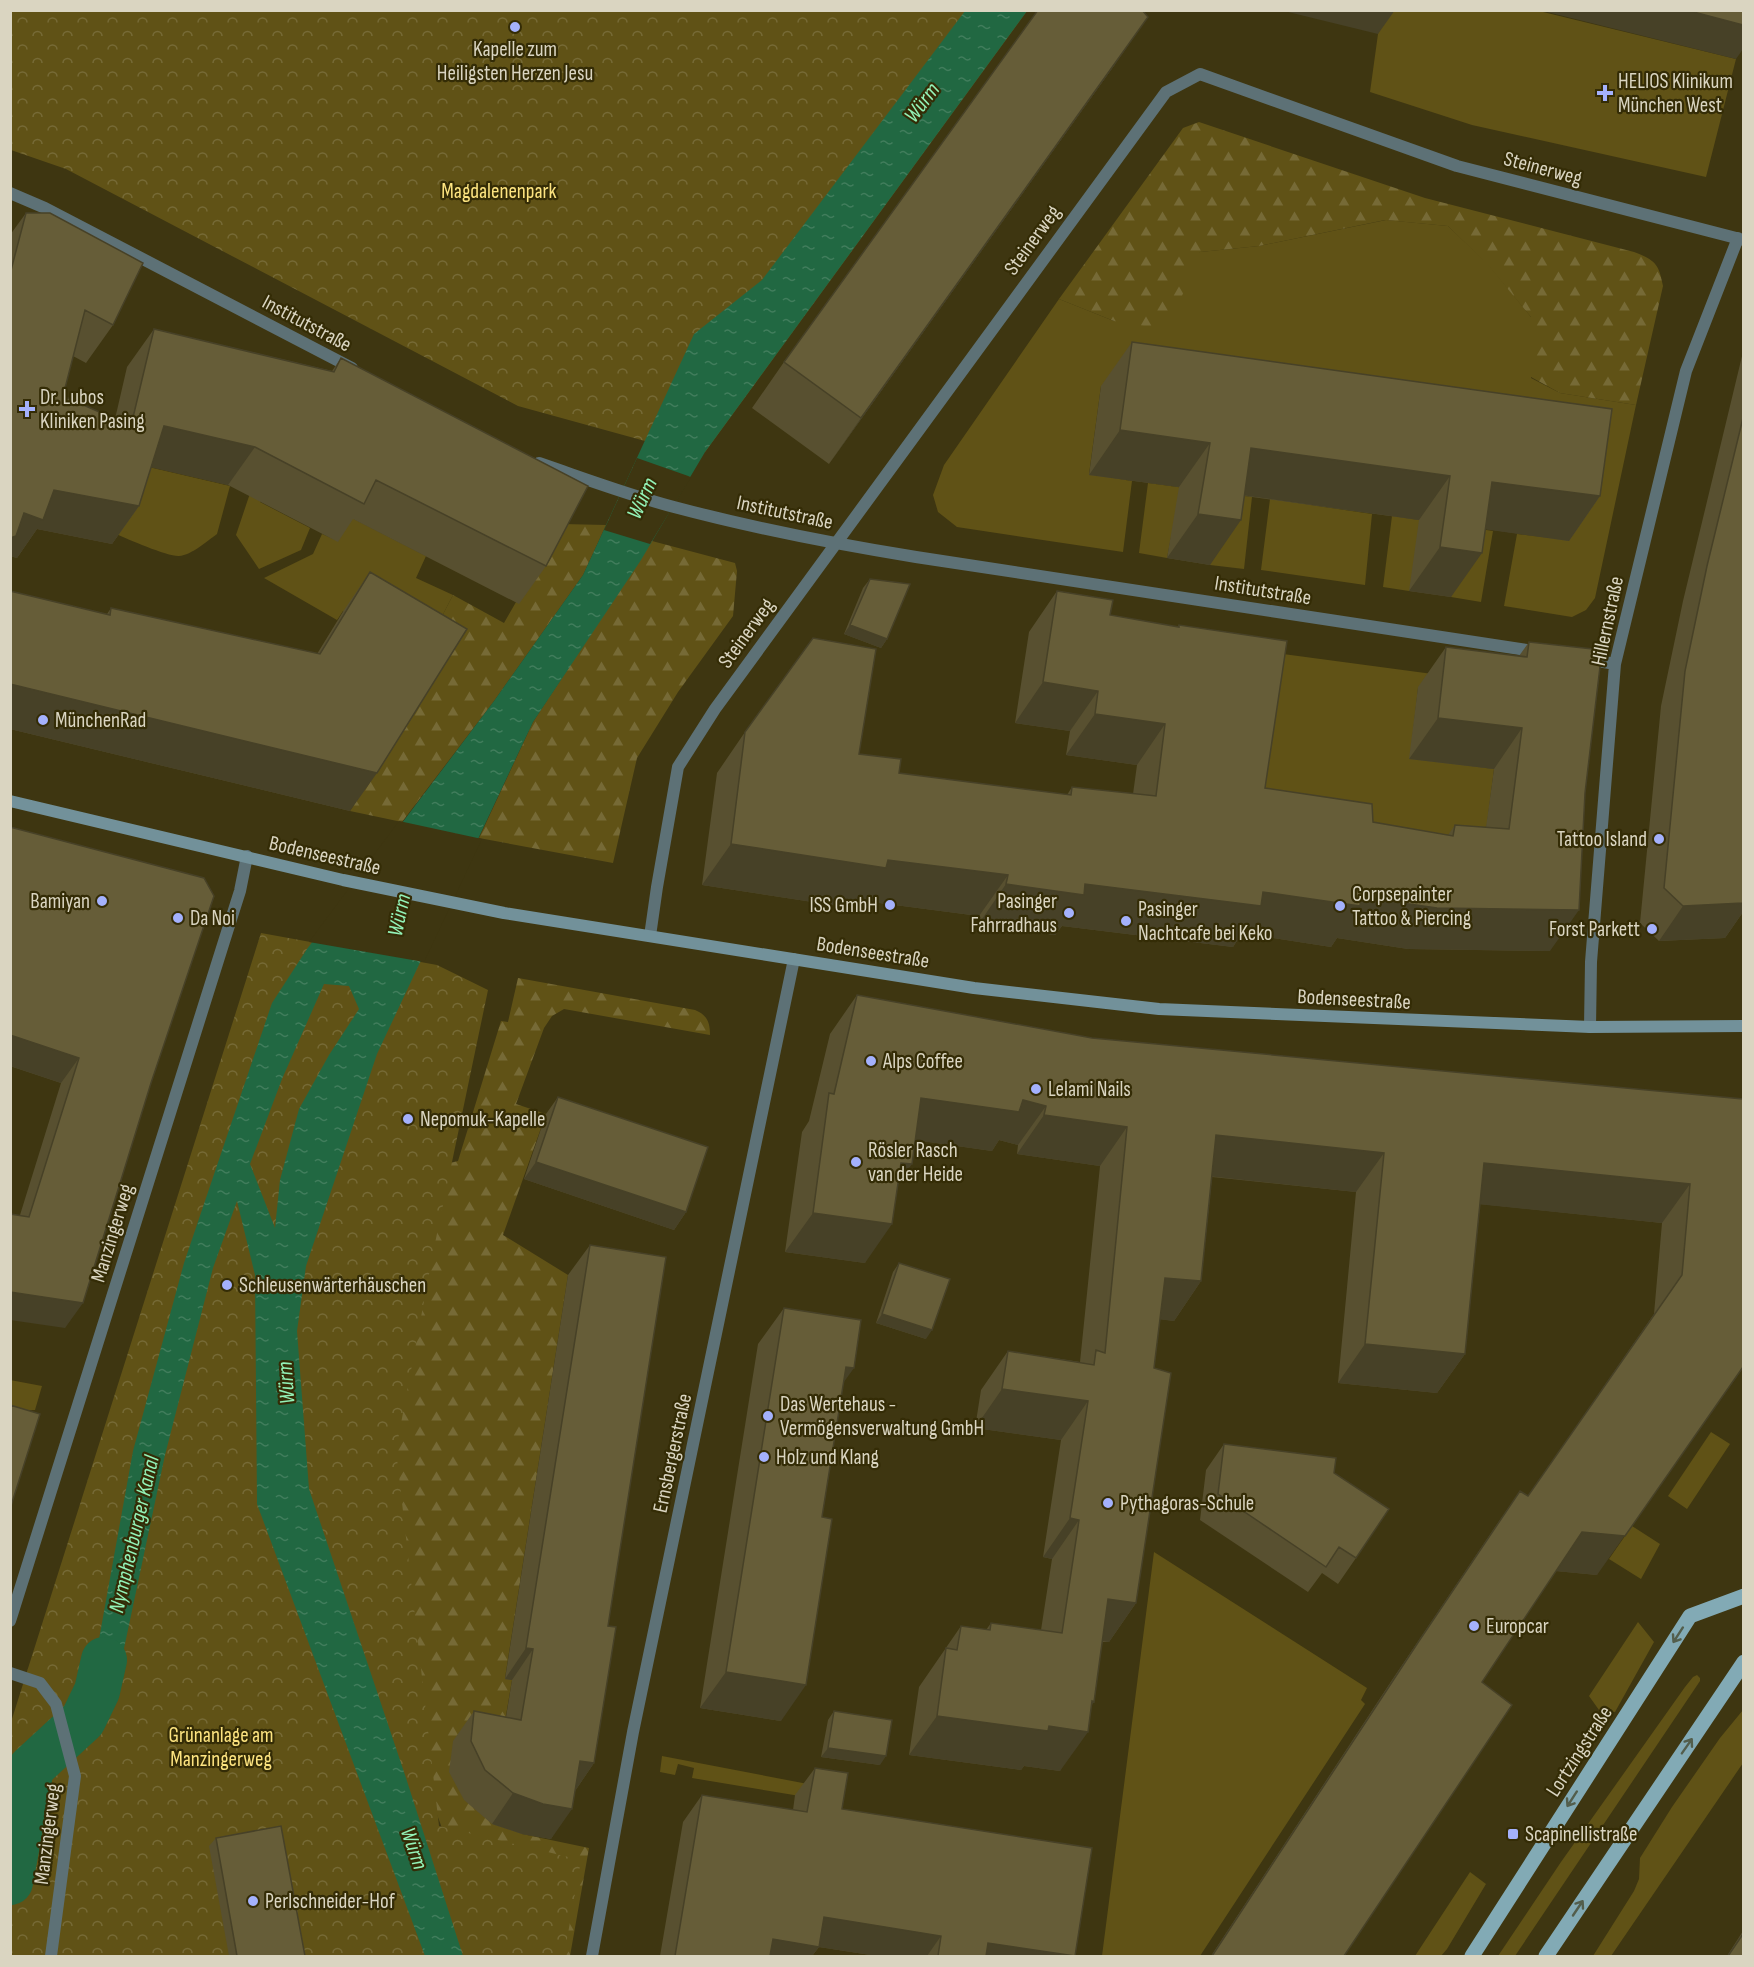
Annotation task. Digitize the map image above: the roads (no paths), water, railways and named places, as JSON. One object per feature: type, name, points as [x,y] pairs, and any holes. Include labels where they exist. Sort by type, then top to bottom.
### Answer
[{"type":"main road","name":"Bodenseestraße","points":[[10,801],[343,880],[504,913],[974,988],[1159,1009],[1381,1020],[1590,1027],[1743,1026]]},
{"type":"main road","name":"Lortzingstraße","points":[[1472,1956],[1690,1616],[1743,1596]]},
{"type":"main road","points":[[1546,1956],[1738,1678],[1743,1662]]},
{"type":"street","name":"Steinerweg","points":[[650,936],[678,767],[715,709],[835,543],[1166,92],[1200,74],[1457,166],[1741,239]]},
{"type":"street","name":"Institutstraße","points":[[10,193],[45,208],[367,376]]},
{"type":"street","name":"Hillernstraße","points":[[1590,1027],[1591,962],[1615,664],[1686,371],[1741,239]]},
{"type":"street","name":"Institutstraße","points":[[524,458],[621,492],[673,507],[835,543],[1553,654]]},
{"type":"street","points":[[1576,657],[1615,664]]},
{"type":"street","name":"Manzingerweg","points":[[10,1621],[240,891],[247,856]]},
{"type":"street","name":"Ernsbergerstraße","points":[[592,1956],[635,1721],[794,959]]},
{"type":"street","name":"Manzingerweg","points":[[10,1673],[40,1683],[56,1704],[75,1776],[51,1956]]},
{"type":"water","name":"Würm","points":[[965,11],[1027,11],[705,452],[641,560],[533,722],[377,1054],[306,1266],[297,1331],[309,1489],[463,1956],[425,1956],[257,1504],[255,1275],[237,1201],[213,1268],[165,1455],[115,1691],[104,1712],[88,1733],[77,1706],[90,1689],[133,1451],[184,1263],[272,1003],[307,949],[494,701],[583,575],[694,334],[762,280]],"holes":[[[324,984],[349,986],[359,1009],[329,1055],[299,1109],[280,1180],[275,1228],[250,1164],[282,1079]]]},
{"type":"waterway","name":"Nymphenburger Kanal","points":[[10,1882],[31,1768],[83,1720],[97,1691],[104,1660]]},
{"type":"place","name":"Kapelle zum Heiligsten Herzen Jesu","points":[[515,27]]},
{"type":"place","name":"HELIOS Klinikum München West","points":[[1605,93]]},
{"type":"place","name":"Dr. Lubos Kliniken Pasing","points":[[27,409]]},
{"type":"place","name":"MünchenRad","points":[[43,720]]},
{"type":"place","name":"Tattoo Island","points":[[1659,839]]},
{"type":"place","name":"Bamiyan","points":[[102,901]]},
{"type":"place","name":"ISS GmbH","points":[[890,905]]},
{"type":"place","name":"Corpsepainter Tattoo & Piercing","points":[[1340,906]]},
{"type":"place","name":"Pasinger Fahrradhaus","points":[[1069,913]]},
{"type":"place","name":"Da Noi","points":[[178,918]]},
{"type":"place","name":"Pasinger Nachtcafe bei Keko","points":[[1126,921]]},
{"type":"place","name":"Forst Parkett","points":[[1652,929]]},
{"type":"place","name":"Alps Coffee","points":[[871,1061]]},
{"type":"place","name":"Lelami Nails","points":[[1036,1089]]},
{"type":"place","name":"Nepomuk-Kapelle","points":[[408,1119]]},
{"type":"place","name":"Rösler Rasch van der Heide","points":[[856,1162]]},
{"type":"place","name":"Schleusenwärterhäuschen","points":[[227,1285]]},
{"type":"place","name":"Das Wertehaus - Vermögensverwaltung GmbH","points":[[768,1416]]},
{"type":"place","name":"Holz und Klang","points":[[764,1457]]},
{"type":"place","name":"Pythagoras-Schule","points":[[1108,1503]]},
{"type":"place","name":"Europcar","points":[[1474,1626]]},
{"type":"place","name":"Scapinellistraße","points":[[1513,1834]]},
{"type":"place","name":"Perlschneider-Hof","points":[[253,1901]]},
{"type":"park label","name":"Magdalenenpark","points":[[499,191]]},
{"type":"park label","name":"Grünanlage am Manzingerweg","points":[[221,1747]]}]
